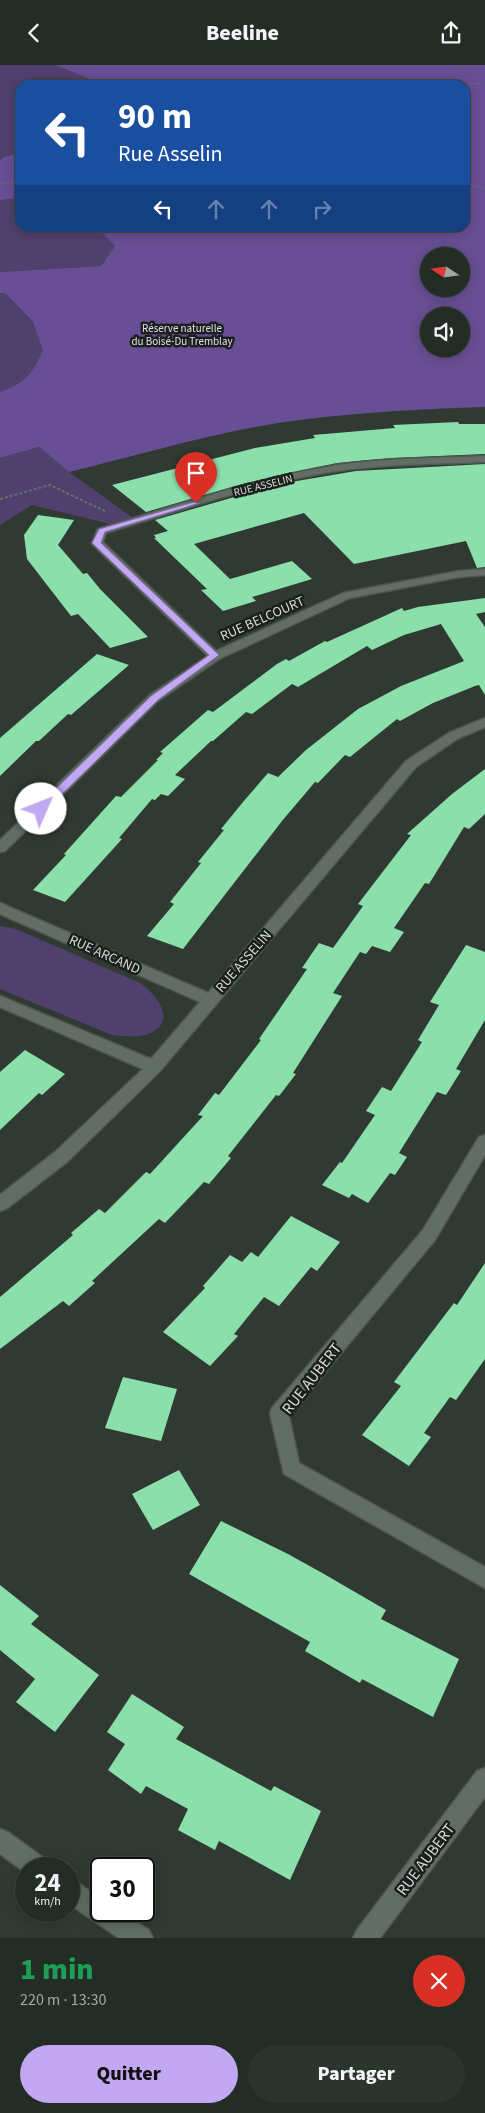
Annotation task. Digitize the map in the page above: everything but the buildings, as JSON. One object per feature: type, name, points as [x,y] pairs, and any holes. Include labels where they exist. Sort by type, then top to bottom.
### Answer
[{"type":"street","name":"RUE ASSELIN","points":[[214,655],[96,543],[102,531],[247,489],[314,473],[370,464],[485,459]]},
{"type":"street","name":"RUE BELCOURT","points":[[0,848],[154,698],[214,655],[347,595],[459,573],[485,572]]},
{"type":"street","name":"RUE ASSELIN","points":[[0,1204],[61,1157],[154,1067],[411,764],[453,736],[485,722]]},
{"type":"street","name":"RUE ARCAND","points":[[0,908],[209,1000]]},
{"type":"street","points":[[0,1001],[154,1067]]},
{"type":"street","name":"RUE AUBERT","points":[[485,1141],[429,1235],[279,1414],[291,1468],[485,1578]]},
{"type":"street","name":"RUE AUBERT","points":[[365,1938],[485,1779]]},
{"type":"street","points":[[0,1840],[23,1857]]},
{"type":"street","points":[[80,1898],[141,1938]]},
{"type":"path","points":[[470,84],[485,83]]},
{"type":"path","points":[[0,183],[15,182]]},
{"type":"path","points":[[470,185],[485,189]]},
{"type":"path","points":[[0,499],[50,485],[130,523]]},
{"type":"shaded area","points":[[0,65],[55,65],[92,80],[15,80],[15,154],[0,160]]},
{"type":"shaded area","points":[[15,198],[15,232],[101,232],[115,246],[101,266],[0,272],[0,200]]},
{"type":"shaded area","points":[[0,293],[6,294],[33,322],[44,350],[27,377],[0,392]]},
{"type":"shaded area","points":[[39,447],[69,472],[133,518],[110,524],[32,505],[0,525],[0,458]]},
{"type":"shaded area","points":[[0,926],[16,929],[140,983],[158,1001],[164,1016],[162,1023],[157,1029],[144,1035],[112,1035],[0,989]]},
{"type":"green space","name":"Réserve naturelle du Boisé-Du Tremblay","points":[[55,65],[485,65],[485,407],[369,413],[270,424],[212,436],[69,472],[39,447],[0,458],[0,392],[27,377],[43,350],[33,322],[6,294],[0,293],[0,272],[101,266],[115,246],[101,232],[470,232],[470,80],[92,80]]},
{"type":"green space","points":[[15,154],[15,198],[0,200],[0,160]]},
{"type":"route","points":[[41,809],[154,698],[214,655],[96,543],[102,531],[196,503]]}]
